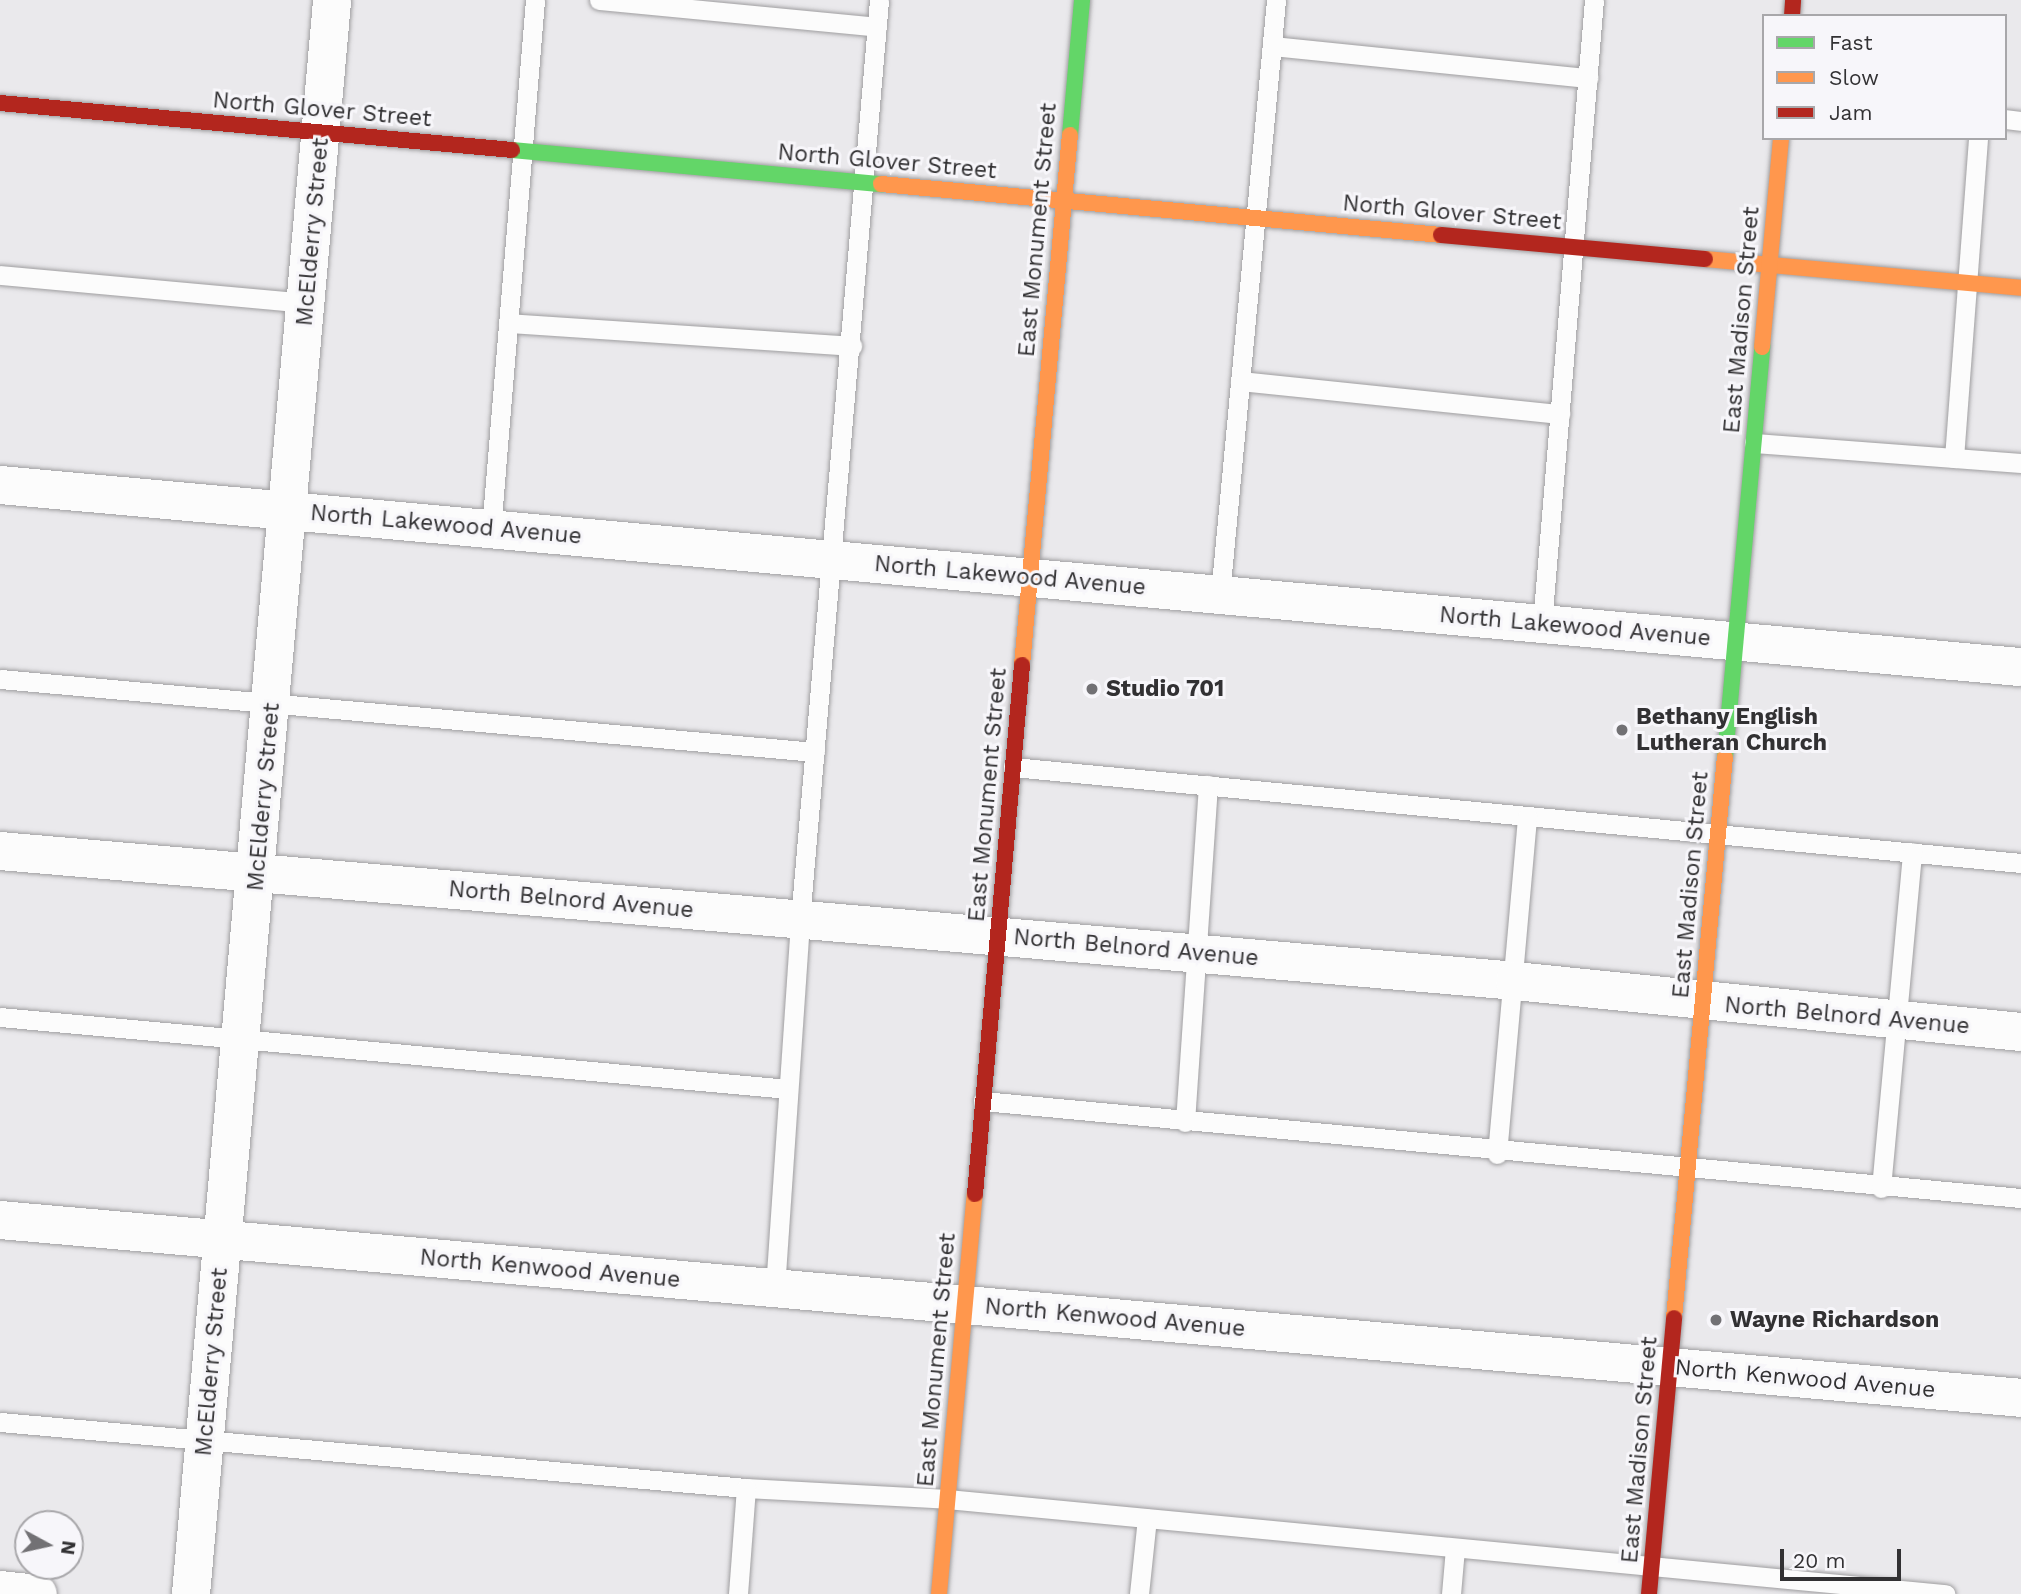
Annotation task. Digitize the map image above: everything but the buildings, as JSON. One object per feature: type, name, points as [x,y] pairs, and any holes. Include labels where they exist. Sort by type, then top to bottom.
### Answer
[{"type":"main road","name":"East Monument Street","points":[[939,1594],[1082,0]]},
{"type":"main road","name":"North Glover Street","points":[[0,103],[2021,288]]},
{"type":"main road","name":"East Madison Street","points":[[1649,1594],[1781,140]]},
{"type":"street","name":"McElderry Street","points":[[191,1594],[290,512],[332,0]]},
{"type":"street","name":"North Lakewood Avenue","points":[[0,485],[2021,667]]},
{"type":"street","name":"North Belnord Avenue","points":[[0,851],[1515,981],[1895,1021],[2021,1031]]},
{"type":"street","name":"North Kenwood Avenue","points":[[0,1220],[2021,1398]]},
{"type":"street","points":[[0,1590],[38,1594]]},
{"type":"lane","points":[[491,530],[535,0]]},
{"type":"lane","points":[[599,0],[877,27]]},
{"type":"lane","points":[[775,1289],[800,920],[866,183],[879,0]]},
{"type":"lane","points":[[1220,595],[1276,0]]},
{"type":"lane","points":[[1542,624],[1594,0]]},
{"type":"lane","points":[[1272,47],[1588,78]]},
{"type":"lane","points":[[1954,458],[1978,140]]},
{"type":"lane","points":[[0,275],[306,303]]},
{"type":"lane","points":[[508,323],[852,346]]},
{"type":"lane","points":[[1240,381],[1560,414]]},
{"type":"lane","points":[[1754,443],[2021,463]]},
{"type":"lane","points":[[0,679],[815,752]]},
{"type":"lane","points":[[1013,767],[2021,863]]},
{"type":"lane","points":[[1185,1122],[1208,785]]},
{"type":"lane","points":[[1497,1154],[1515,981],[1527,816]]},
{"type":"lane","points":[[1881,1188],[1912,852]]},
{"type":"lane","points":[[0,1017],[788,1089]]},
{"type":"lane","points":[[983,1101],[1497,1154],[2021,1198]]},
{"type":"lane","points":[[0,1422],[747,1488],[947,1499],[1652,1566],[1846,1589],[1945,1594]]},
{"type":"lane","points":[[738,1594],[747,1488]]},
{"type":"lane","points":[[1139,1594],[1147,1518]]},
{"type":"lane","points":[[1451,1594],[1455,1548]]},
{"type":"traffic: fast","points":[[1070,135],[1082,0]]},
{"type":"traffic: fast","points":[[512,150],[881,184]]},
{"type":"traffic: fast","points":[[1725,757],[1762,347]]},
{"type":"traffic: slow","points":[[1022,665],[1070,135]]},
{"type":"traffic: slow","points":[[1762,347],[1781,140]]},
{"type":"traffic: slow","points":[[881,184],[1441,235]]},
{"type":"traffic: slow","points":[[1705,259],[2021,288]]},
{"type":"traffic: slow","points":[[1674,1318],[1725,757]]},
{"type":"traffic: slow","points":[[939,1594],[975,1194]]},
{"type":"traffic: jam","points":[[1792,14],[1793,0]]},
{"type":"traffic: jam","points":[[0,103],[512,150]]},
{"type":"traffic: jam","points":[[1441,235],[1705,259]]},
{"type":"traffic: jam","points":[[975,1194],[1022,665]]},
{"type":"traffic: jam","points":[[1649,1594],[1674,1318]]},
{"type":"place","name":"Studio 701","points":[[1092,689]]},
{"type":"place","name":"Bethany English Lutheran Church","points":[[1622,730]]},
{"type":"place","name":"Wayne Richardson","points":[[1716,1320]]}]
